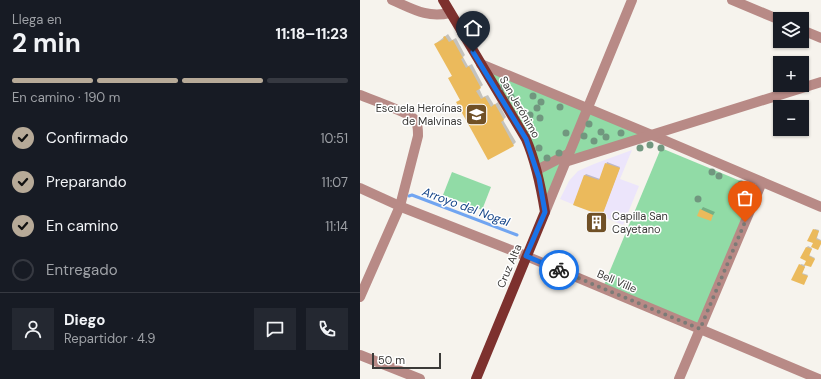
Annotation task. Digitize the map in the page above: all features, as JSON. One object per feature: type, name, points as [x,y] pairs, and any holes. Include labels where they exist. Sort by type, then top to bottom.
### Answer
[{"type":"main road","name":"San Jerónimo","points":[[443,0],[526,139],[537,170],[545,212]]},
{"type":"main road","name":"Cruz Alta","points":[[476,379],[545,212]]},
{"type":"street","points":[[392,0],[423,13],[433,15],[450,13]]},
{"type":"street","name":"Cruz Alta","points":[[545,212],[632,0]]},
{"type":"street","points":[[732,0],[773,17]]},
{"type":"street","points":[[809,33],[821,38]]},
{"type":"street","points":[[481,64],[821,207]]},
{"type":"street","points":[[537,170],[566,158],[652,135],[821,82]]},
{"type":"street","points":[[360,95],[411,116],[417,124],[418,129],[418,136],[400,206],[360,297]]},
{"type":"street","points":[[679,379],[762,182]]},
{"type":"street","name":"Bell Ville","points":[[360,188],[400,206],[526,256],[819,379]]},
{"type":"street","points":[[360,355],[420,379]]},
{"type":"shaded area","points":[[632,150],[620,179],[639,186],[623,225],[560,199],[569,181],[578,171]]},
{"type":"green space","points":[[481,64],[652,135],[565,162],[545,212],[535,162]]},
{"type":"green space","points":[[661,148],[755,187],[698,324],[604,285]]},
{"type":"green space","points":[[452,172],[491,187],[482,210],[443,195]]},
{"type":"building","points":[[445,36],[449,42],[453,40],[463,58],[461,59],[466,68],[469,66],[481,88],[476,91],[481,99],[485,97],[491,107],[495,104],[504,120],[501,122],[514,146],[488,160],[456,102],[460,100],[448,78],[452,76],[434,44],[444,39],[443,37]]},
{"type":"building","points":[[605,163],[620,168],[602,216],[606,218],[601,232],[587,226],[592,212],[573,205],[584,175],[599,180]]},
{"type":"building","points":[[700,209],[713,215],[711,221],[697,216]]},
{"type":"building","points":[[813,229],[819,231],[816,239],[821,241],[821,244],[818,250],[811,247],[813,243],[807,241]]},
{"type":"building","points":[[806,247],[812,249],[809,256],[815,259],[811,267],[804,265],[806,261],[800,258]]},
{"type":"building","points":[[799,264],[805,267],[802,274],[808,276],[804,285],[791,280]]},
{"type":"waterway","name":"Arroyo del Nogal","points":[[409,196],[412,195],[517,235]]},
{"type":"way so far","points":[[559,270],[700,329],[745,222]]},
{"type":"place","name":"Escuela Heroínas de Malvinas","points":[[477,114]]},
{"type":"place","name":"Capilla San Cayetano","points":[[596,222]]},
{"type":"route","points":[[473,52],[526,139],[535,162],[545,212],[526,256],[559,270]]}]
